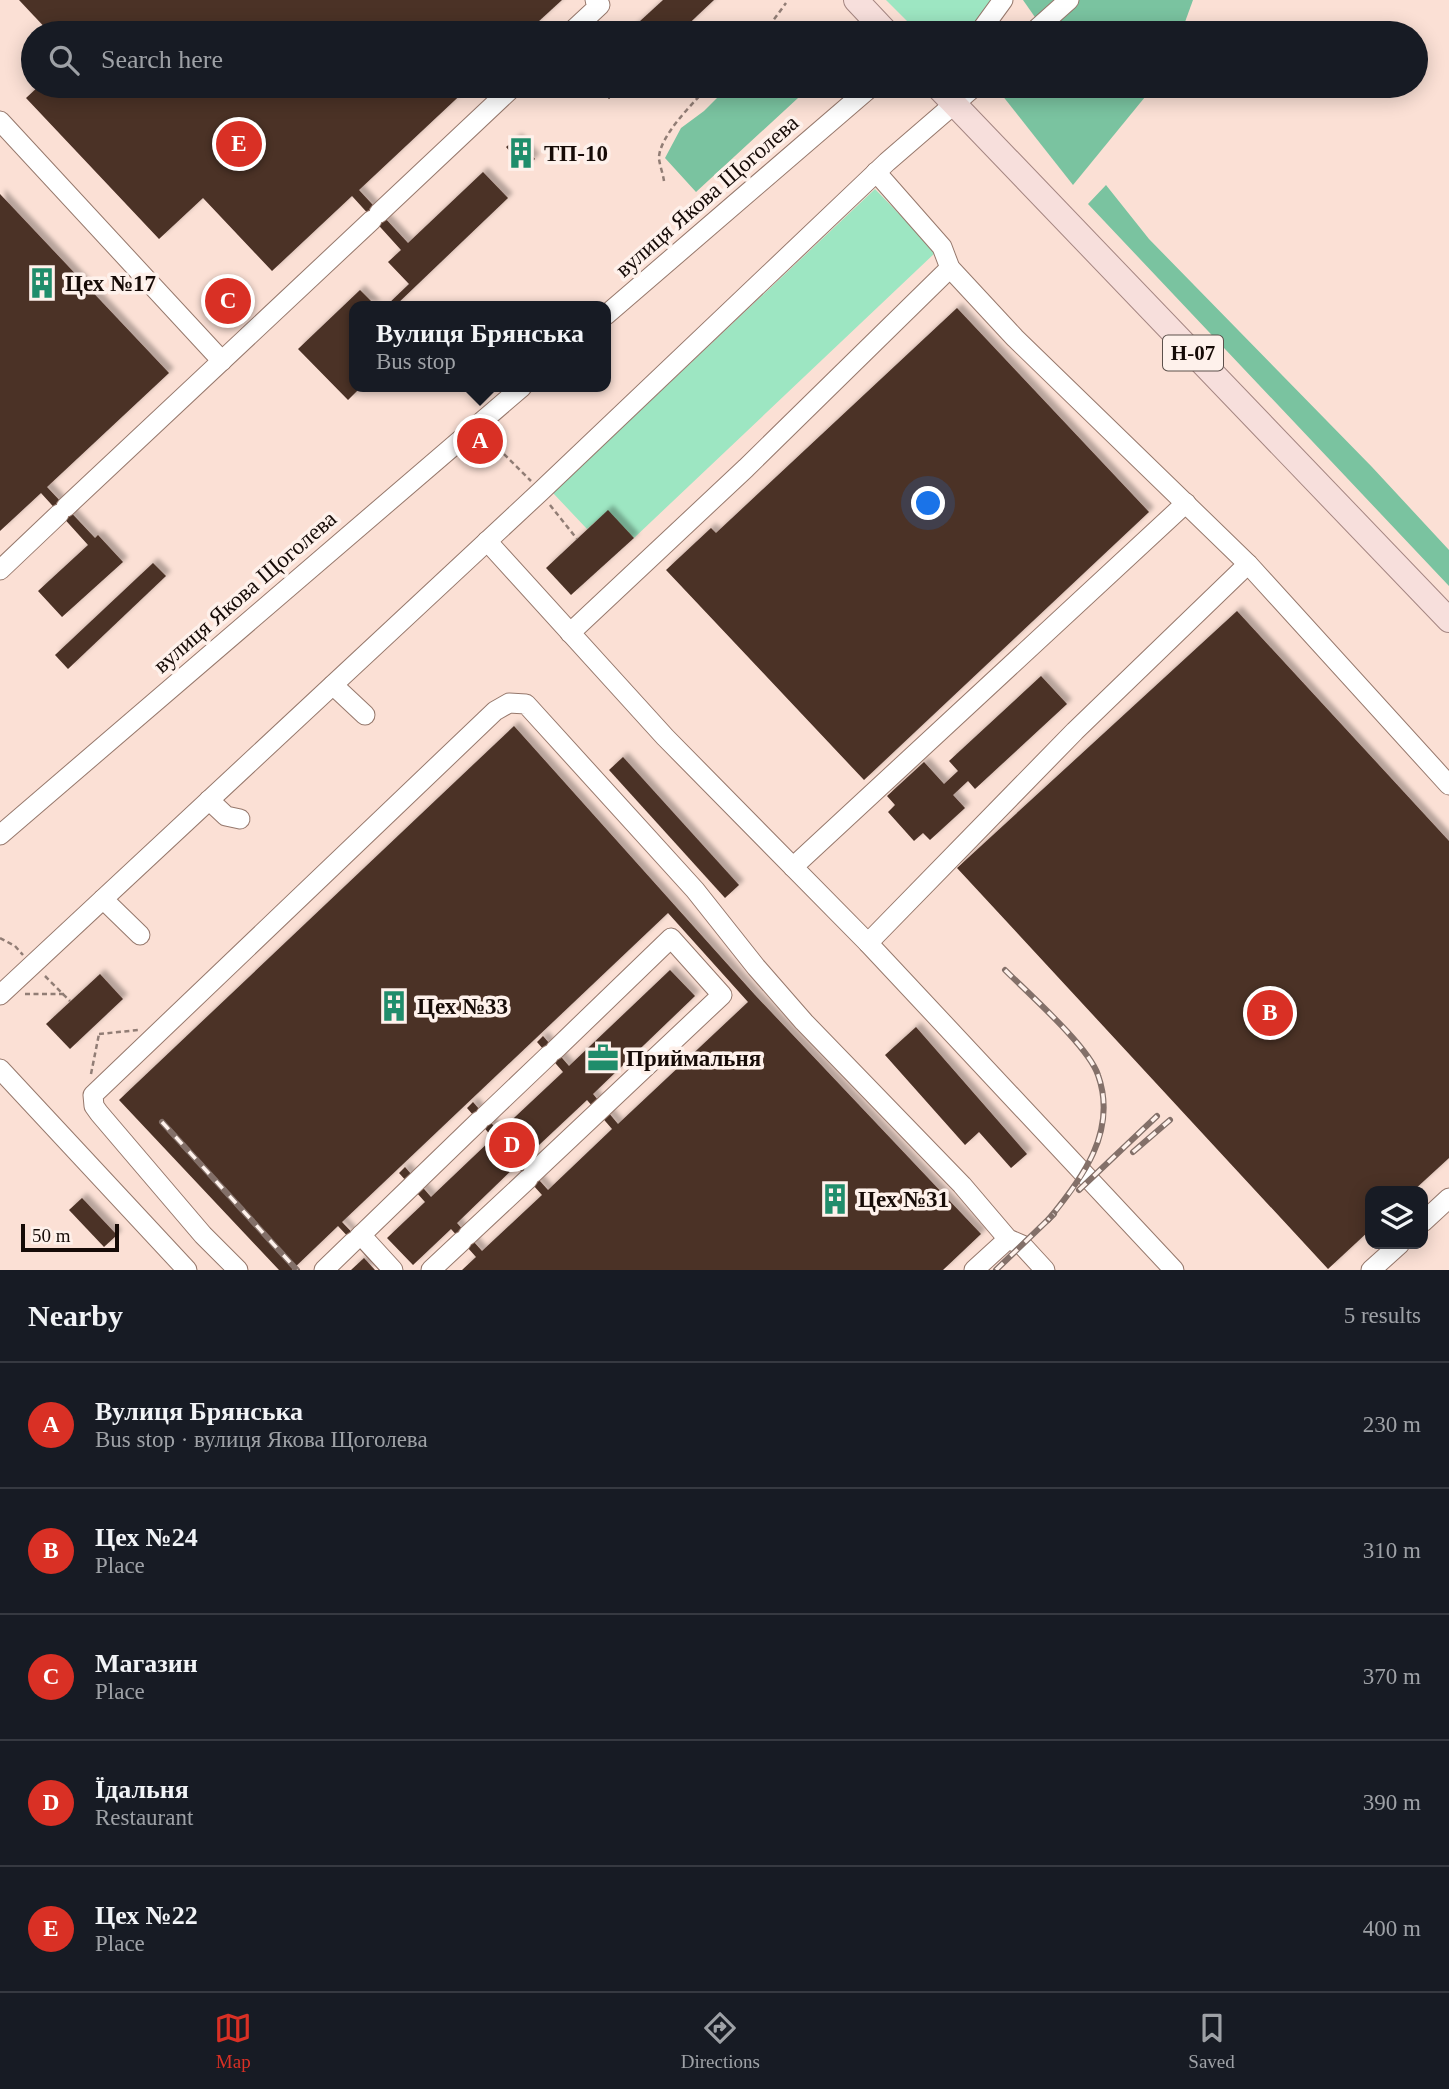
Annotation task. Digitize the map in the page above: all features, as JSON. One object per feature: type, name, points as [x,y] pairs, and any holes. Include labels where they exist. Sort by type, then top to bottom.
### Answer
[{"type":"main road","points":[[856,0],[876,21]]},
{"type":"main road","name":"Н-07","points":[[951,98],[1449,620]]},
{"type":"street","points":[[583,21],[600,5],[595,0]]},
{"type":"street","points":[[988,21],[1003,0]]},
{"type":"street","points":[[1045,21],[1069,0]]},
{"type":"street","points":[[0,570],[501,98]]},
{"type":"street","name":"вулиця Якова Щоголева","points":[[611,311],[858,98]]},
{"type":"street","points":[[0,995],[487,541],[533,484],[876,172],[938,98]]},
{"type":"street","points":[[0,121],[222,361]]},
{"type":"street","points":[[876,172],[942,247],[950,268],[1015,338],[1248,564],[1449,785]]},
{"type":"street","points":[[570,633],[746,468],[950,268]]},
{"type":"street","name":"вулиця Якова Щоголева","points":[[0,835],[516,392]]},
{"type":"street","points":[[793,867],[1185,503]]},
{"type":"street","points":[[487,541],[665,737],[868,943],[1174,1270]]},
{"type":"street","points":[[868,943],[1075,732],[1248,564]]},
{"type":"street","points":[[333,685],[365,715]]},
{"type":"street","points":[[238,1270],[203,1235],[99,1113],[94,1106],[93,1095],[495,711],[509,703],[526,704],[556,735],[695,890],[804,1022],[962,1185],[1008,1239],[1022,1245],[1045,1270]]},
{"type":"street","points":[[209,800],[226,816],[240,819]]},
{"type":"street","points":[[103,899],[140,935]]},
{"type":"street","points":[[324,1270],[671,938],[722,995],[431,1270]]},
{"type":"street","points":[[0,1069],[187,1270]]},
{"type":"street","points":[[1428,1217],[1449,1198]]},
{"type":"street","points":[[357,1238],[393,1270]]},
{"type":"street","points":[[974,1270],[1008,1239]]},
{"type":"street","points":[[1371,1270],[1394,1249]]},
{"type":"path","points":[[773,21],[786,3]]},
{"type":"path","points":[[664,181],[659,157],[663,143],[682,113],[697,98]]},
{"type":"path","points":[[477,426],[533,484],[577,539]]},
{"type":"path","points":[[0,938],[15,946],[70,1001]]},
{"type":"path","points":[[0,995],[64,994]]},
{"type":"path","points":[[94,1028],[99,1034]]},
{"type":"path","points":[[99,1034],[132,1030]]},
{"type":"path","points":[[91,1072],[99,1034]]},
{"type":"green space","points":[[886,0],[992,0],[977,21],[907,21]]},
{"type":"green space","points":[[1023,0],[1193,0],[1185,21],[1038,21]]},
{"type":"green space","points":[[717,98],[798,98],[696,192],[665,158],[681,128]]},
{"type":"green space","points":[[1004,98],[1144,98],[1073,185]]},
{"type":"green space","points":[[1106,185],[1149,239],[1372,467],[1449,550],[1449,586],[1088,204]]},
{"type":"green space","points":[[875,189],[936,252],[634,538],[608,511],[587,529],[553,493]]},
{"type":"building","points":[[19,0],[562,0],[539,21],[39,21]]},
{"type":"building","points":[[663,0],[714,0],[692,21],[640,21]]},
{"type":"building","points":[[26,98],[457,98],[359,190],[408,243],[483,172],[508,198],[400,301],[391,301],[409,284],[388,262],[401,250],[352,196],[272,271],[203,198],[159,239]]},
{"type":"building","name":"ТП-10","points":[[517,138],[535,159],[524,168],[506,147]]},
{"type":"building","name":"Цех №17","points":[[0,194],[169,373],[47,487],[95,538],[98,535],[123,562],[62,617],[38,591],[88,545],[41,493],[0,531]]},
{"type":"building","points":[[229,285],[245,302],[228,318],[212,301]]},
{"type":"building","points":[[360,290],[371,301],[349,301],[349,392],[356,392],[348,400],[298,349]]},
{"type":"building","points":[[957,308],[1149,512],[864,780],[666,570],[711,528],[716,533]]},
{"type":"building","points":[[608,510],[634,538],[571,595],[546,568]]},
{"type":"building","points":[[153,563],[166,576],[68,669],[55,655]]},
{"type":"building","points":[[1237,611],[1449,841],[1449,1158],[1418,1186],[1365,1186],[1365,1235],[1328,1269],[957,868]]},
{"type":"building","points":[[1041,676],[1067,704],[975,789],[968,781],[953,795],[965,808],[930,840],[923,833],[914,841],[888,812],[895,805],[887,796],[924,762],[944,784],[958,771],[949,761]]},
{"type":"building","points":[[514,726],[755,995],[981,1234],[943,1270],[462,1270],[476,1257],[451,1229],[413,1265],[387,1238],[425,1202],[399,1173],[405,1167],[431,1197],[493,1138],[467,1108],[473,1102],[499,1132],[563,1072],[537,1042],[543,1036],[569,1066],[670,970],[695,996],[593,1094],[618,1124],[748,1002],[668,913],[342,1222],[388,1270],[379,1270],[338,1226],[292,1270],[279,1270],[119,1100]],"holes":[[[587,1100],[612,1129],[548,1190],[522,1161]],[[516,1166],[542,1195],[482,1251],[457,1223]]]},
{"type":"building","points":[[623,757],[739,885],[725,898],[609,770]]},
{"type":"building","points":[[100,974],[123,999],[70,1049],[46,1024]]},
{"type":"building","points":[[916,1027],[1027,1154],[1011,1168],[979,1132],[965,1145],[885,1055]]},
{"type":"building","points":[[82,1198],[117,1235],[104,1247],[69,1210]]},
{"type":"building","points":[[364,1258],[375,1270],[351,1270]]},
{"type":"railway","points":[[1005,970],[1083,1050],[1098,1075],[1103,1096],[1100,1135],[1093,1153],[1073,1188],[1048,1220]]},
{"type":"railway","points":[[1079,1190],[1157,1116]]},
{"type":"railway","points":[[1133,1152],[1170,1120]]},
{"type":"railway","points":[[162,1122],[297,1270]]},
{"type":"railway","points":[[996,1270],[1054,1214]]},
{"type":"place","name":"Цех №22","points":[[239,144]]},
{"type":"place","name":"ТП-10","points":[[521,153]]},
{"type":"place","name":"Цех №17","points":[[42,283]]},
{"type":"place","name":"Магазин","points":[[228,301]]},
{"type":"place","name":"Вулиця Брянська","points":[[480,441]]},
{"type":"place","name":"Цех №33","points":[[394,1006]]},
{"type":"place","name":"Цех №24","points":[[1270,1013]]},
{"type":"place","name":"Приймальня","points":[[603,1058]]},
{"type":"place","name":"Їдальня","points":[[512,1145]]},
{"type":"place","name":"Цех №31","points":[[835,1199]]}]
